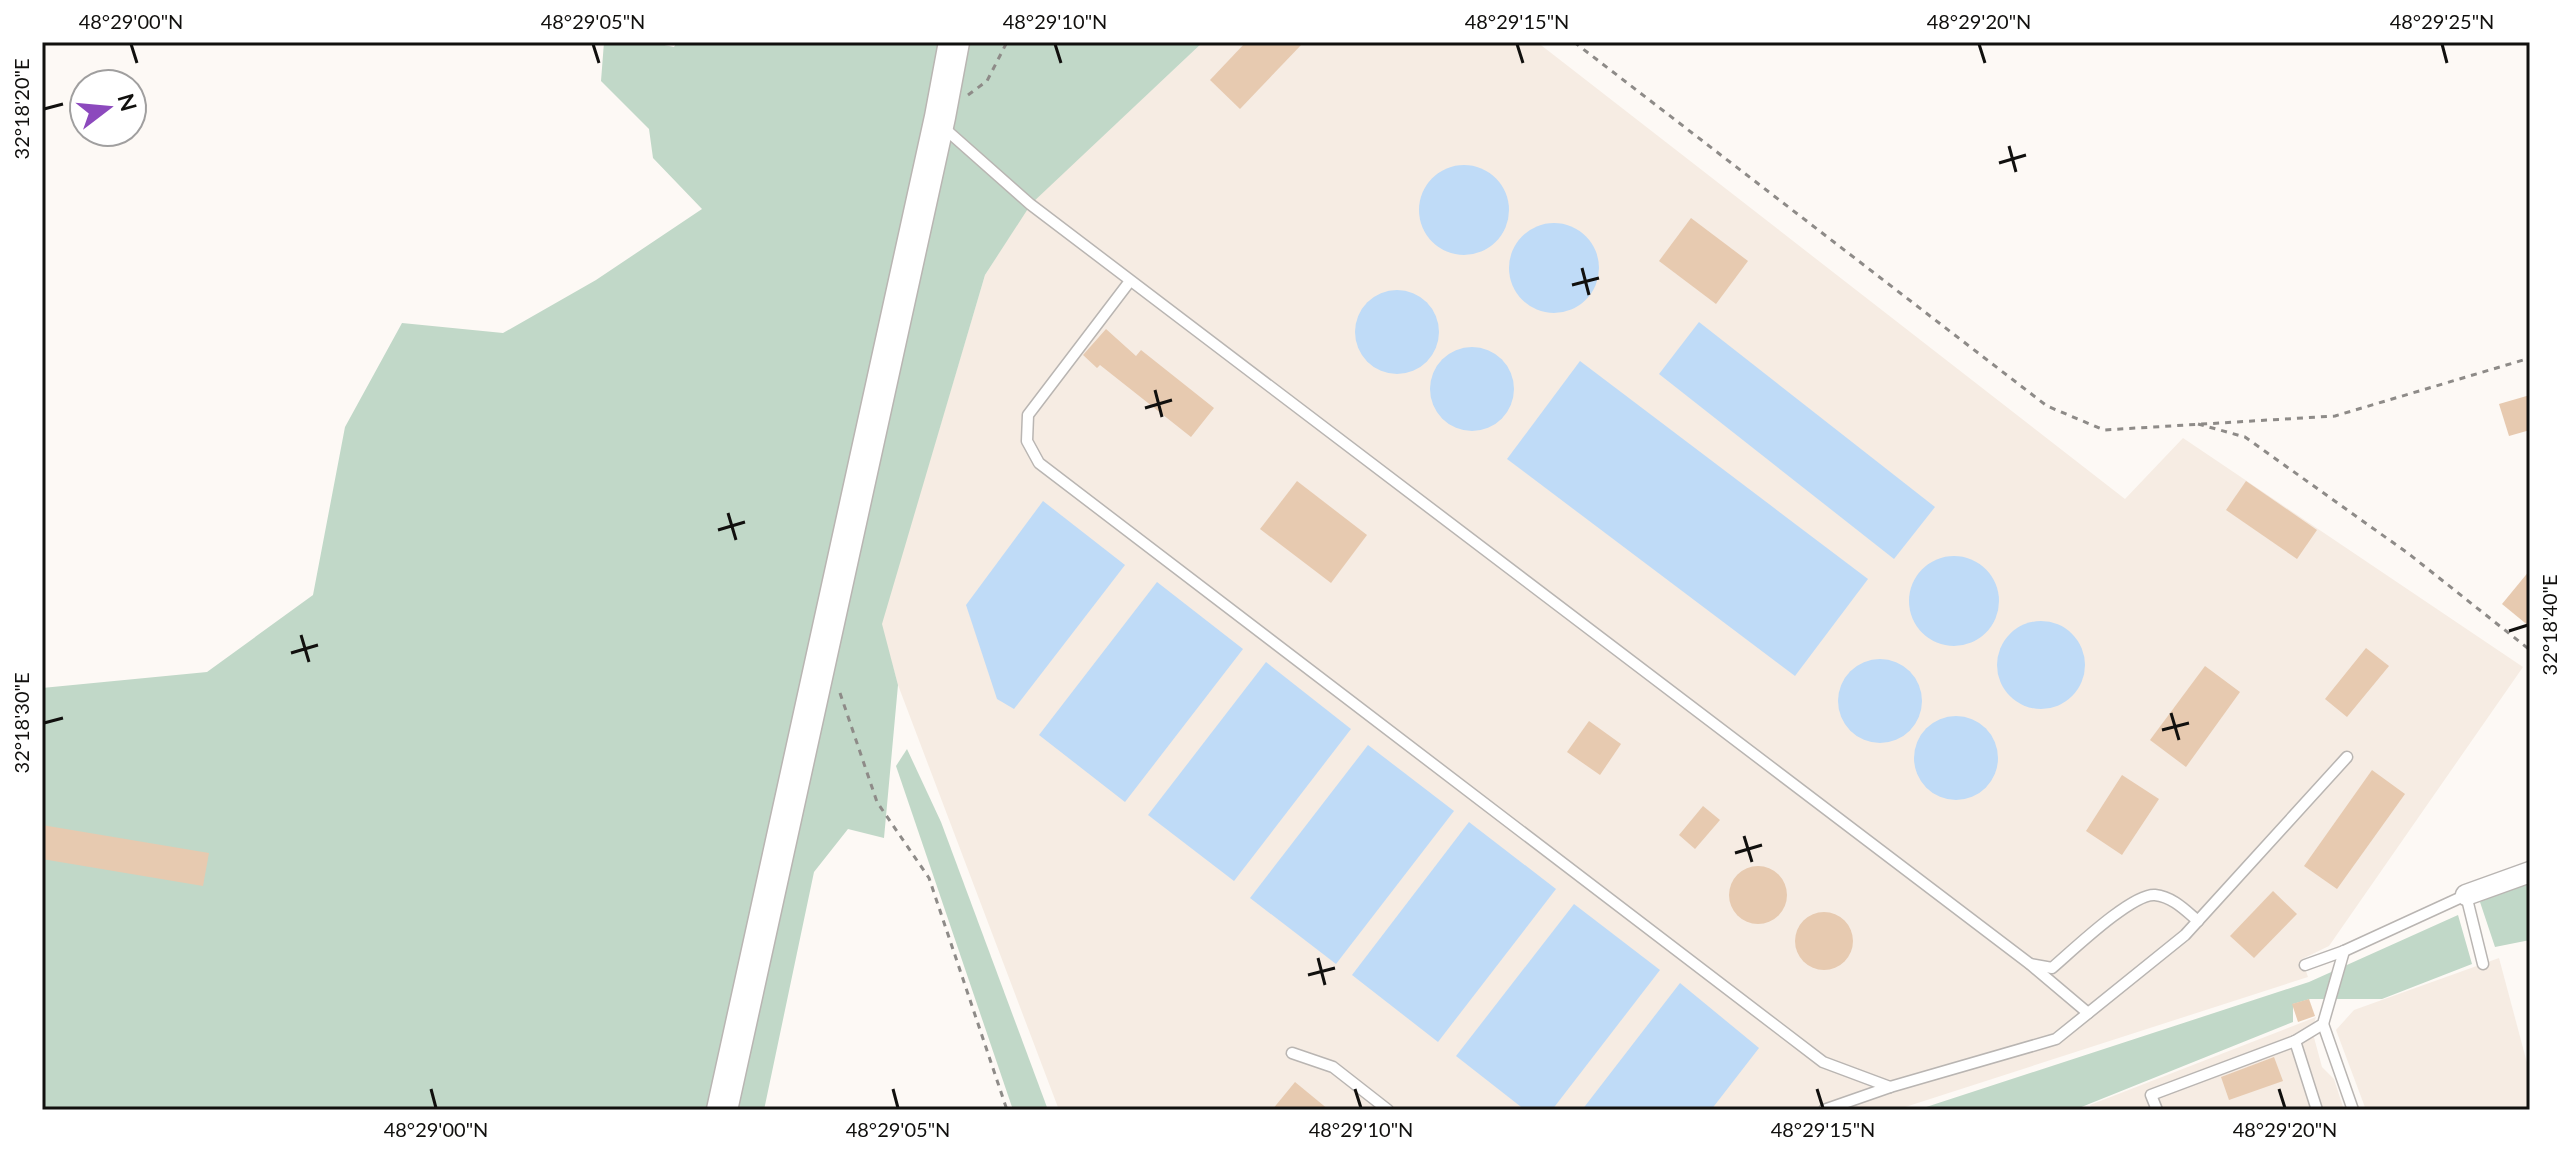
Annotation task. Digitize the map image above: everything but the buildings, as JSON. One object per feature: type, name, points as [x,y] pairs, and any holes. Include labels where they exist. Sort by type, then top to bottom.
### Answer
[{"type":"street","points":[[722,1110],[954,42]]},
{"type":"street","points":[[2466,895],[2530,872]]},
{"type":"lane","points":[[939,120],[1030,204],[2030,964],[2088,1013]]},
{"type":"lane","points":[[1130,281],[1028,415],[1027,441],[1039,463],[1823,1062],[1890,1087]]},
{"type":"lane","points":[[1824,1110],[1890,1087],[2056,1039],[2185,935],[2347,757]]},
{"type":"lane","points":[[2030,964],[2052,968],[2105,923],[2139,899],[2153,895],[2173,900],[2198,921]]},
{"type":"lane","points":[[2305,965],[2344,951],[2466,895],[2483,964]]},
{"type":"lane","points":[[2344,951],[2323,1024],[2353,1110]]},
{"type":"lane","points":[[2157,1110],[2151,1095],[2295,1041],[2323,1024]]},
{"type":"lane","points":[[2295,1041],[2317,1110]]},
{"type":"lane","points":[[1292,1053],[1333,1067],[1388,1110]]},
{"type":"path","points":[[939,120],[987,81],[1007,42]]},
{"type":"path","points":[[1574,42],[2047,406],[2104,430],[2335,416],[2530,358]]},
{"type":"path","points":[[2193,423],[2245,437],[2409,554],[2530,650]]},
{"type":"path","points":[[837,684],[877,802],[929,878],[1007,1110]]},
{"type":"shaded area","points":[[1203,42],[1537,42],[2125,499],[2183,438],[2523,667],[2329,946],[2302,959],[2308,977],[1896,1110],[1059,1110],[898,685],[881,624],[985,275],[1030,204]]},
{"type":"shaded area","points":[[2499,958],[2530,1074],[2530,1110],[2366,1110],[2336,1030],[2354,1010]]},
{"type":"shaded area","points":[[2316,1017],[2312,1030],[2322,1067],[2334,1079],[2344,1110],[2092,1110],[2090,1105]]},
{"type":"green space","points":[[604,42],[650,42],[674,47],[677,42],[1203,42],[1031,204],[985,275],[882,624],[898,685],[884,838],[848,829],[814,872],[764,1110],[42,1110],[42,688],[207,672],[313,595],[345,427],[402,323],[503,333],[596,280],[702,209],[653,158],[649,129],[601,81]]},
{"type":"green space","points":[[907,749],[941,822],[1048,1110],[1013,1110],[896,766]]},
{"type":"green space","points":[[2530,877],[2530,940],[2495,947],[2480,902]]},
{"type":"green space","points":[[2458,915],[2472,964],[2382,999],[2310,999],[2293,1004],[2293,1022],[2074,1110],[1917,1110],[2309,982]]},
{"type":"water","points":[[1464,165],[1481,169],[1496,178],[1505,193],[1509,210],[1505,227],[1496,242],[1481,251],[1464,255],[1447,251],[1432,242],[1423,227],[1419,210],[1423,193],[1432,178],[1447,169]]},
{"type":"water","points":[[1554,223],[1571,227],[1586,236],[1595,251],[1599,268],[1595,285],[1586,300],[1571,309],[1554,313],[1537,309],[1522,300],[1513,285],[1509,268],[1513,251],[1522,236],[1537,227]]},
{"type":"water","points":[[1397,290],[1413,293],[1427,302],[1436,316],[1439,332],[1436,348],[1427,362],[1413,371],[1397,374],[1381,371],[1367,362],[1358,348],[1355,332],[1358,316],[1367,302],[1381,293]]},
{"type":"water","points":[[1699,322],[1935,507],[1894,559],[1659,374]]},
{"type":"water","points":[[1472,347],[1488,350],[1502,359],[1511,373],[1514,389],[1511,405],[1502,419],[1488,428],[1472,431],[1456,428],[1442,419],[1433,405],[1430,389],[1433,373],[1442,359],[1456,350]]},
{"type":"water","points":[[1580,361],[1868,579],[1795,676],[1507,459]]},
{"type":"water","points":[[1043,501],[1125,565],[1014,709],[997,699],[966,605]]},
{"type":"water","points":[[1954,556],[1971,560],[1986,569],[1995,584],[1999,601],[1995,618],[1986,633],[1971,642],[1954,646],[1937,642],[1922,633],[1913,618],[1909,601],[1913,584],[1922,569],[1937,560]]},
{"type":"water","points":[[1157,582],[1243,649],[1125,802],[1039,735]]},
{"type":"water","points":[[2041,621],[2066,628],[2078,640],[2085,665],[2078,690],[2066,702],[2041,709],[2016,702],[2004,690],[1997,665],[2004,640],[2016,628]]},
{"type":"water","points":[[1880,659],[1896,662],[1910,671],[1919,685],[1922,701],[1919,717],[1910,731],[1896,740],[1880,743],[1864,740],[1850,731],[1841,717],[1838,701],[1841,685],[1850,671],[1864,662]]},
{"type":"water","points":[[1266,662],[1351,729],[1234,881],[1148,815]]},
{"type":"water","points":[[1956,716],[1972,719],[1986,728],[1995,742],[1998,758],[1995,774],[1986,788],[1972,797],[1956,800],[1940,797],[1926,788],[1917,774],[1914,758],[1917,742],[1926,728],[1940,719]]},
{"type":"water","points":[[1368,745],[1454,811],[1336,964],[1250,898]]},
{"type":"water","points":[[1469,822],[1556,889],[1438,1042],[1352,975]]},
{"type":"water","points":[[1574,904],[1660,970],[1552,1110],[1525,1110],[1456,1056]]},
{"type":"water","points":[[1680,983],[1759,1048],[1711,1110],[1582,1110]]}]
